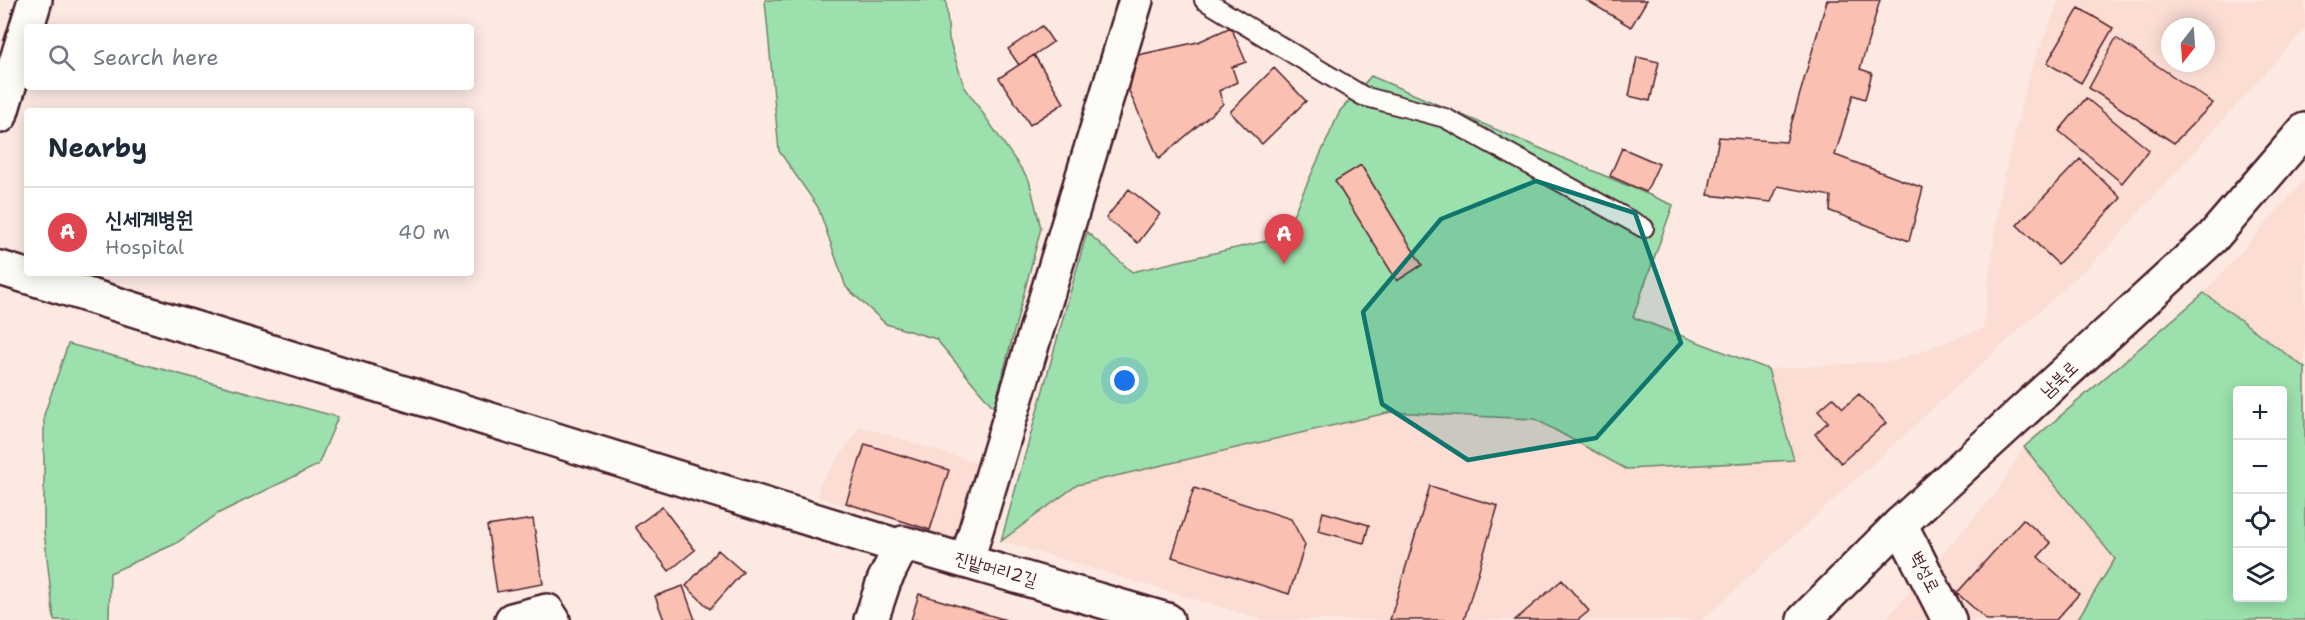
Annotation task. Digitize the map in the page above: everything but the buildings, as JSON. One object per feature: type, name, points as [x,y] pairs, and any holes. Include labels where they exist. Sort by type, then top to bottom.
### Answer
[{"type":"street","points":[[27,24],[34,0]]},
{"type":"street","points":[[967,560],[1136,0]]},
{"type":"street","points":[[0,116],[24,34]]},
{"type":"street","name":"남북로","points":[[1804,620],[1900,524],[2212,238],[2305,130]]},
{"type":"street","name":"진밭머리2길","points":[[0,268],[24,275]]},
{"type":"street","name":"진밭머리2길","points":[[26,276],[901,547],[903,543],[967,560],[1167,620]]},
{"type":"street","name":"벽성로","points":[[1900,524],[1949,620]]},
{"type":"street","points":[[872,620],[884,581],[901,547]]},
{"type":"street","points":[[512,620],[547,611],[553,620]]},
{"type":"lane","points":[[1204,0],[1363,96],[1445,118],[1644,228]]},
{"type":"highlighted area","points":[[1536,181],[1635,213],[1681,343],[1596,438],[1468,460],[1382,404],[1363,312],[1441,219]]},
{"type":"shaded area","points":[[2059,0],[2305,0],[2305,29],[2104,252],[1702,620],[1263,620],[1001,541],[1077,485],[1391,412],[1535,419],[1626,469],[1793,460],[1768,369],[1895,361],[1983,328],[1999,197],[2030,71]]},
{"type":"shaded area","points":[[2305,180],[2305,368],[2204,293]]},
{"type":"shaded area","points":[[860,426],[977,463],[956,540],[818,497],[819,486]]},
{"type":"shaded area","points":[[2024,447],[2115,559],[2077,620],[1885,620],[1999,489]]},
{"type":"green space","points":[[765,0],[946,0],[949,39],[964,86],[1029,180],[1041,228],[994,408],[936,339],[886,324],[846,287],[818,207],[779,151]]},
{"type":"green space","points":[[1371,76],[1673,205],[1633,317],[1768,369],[1794,460],[1626,469],[1535,419],[1391,412],[1077,485],[1001,541],[1087,232],[1132,272],[1283,237],[1340,111]]},
{"type":"green space","points":[[2204,293],[2305,368],[2305,620],[2077,620],[2115,559],[2024,447]]},
{"type":"green space","points":[[68,344],[338,417],[318,465],[219,513],[175,544],[110,573],[109,620],[54,620],[44,531],[44,415]]},
{"type":"place","name":"신세계병원","points":[[1284,264]]}]
